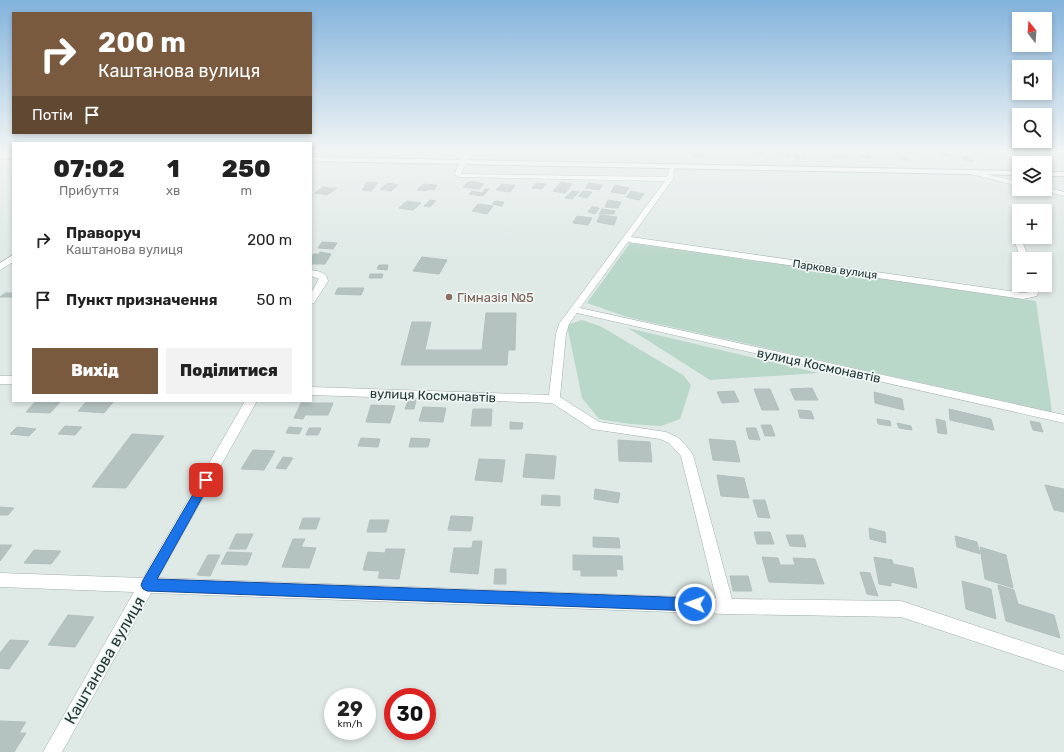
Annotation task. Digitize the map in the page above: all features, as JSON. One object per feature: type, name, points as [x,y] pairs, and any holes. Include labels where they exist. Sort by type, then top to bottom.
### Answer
[{"type":"street","points":[[666,185],[564,324],[554,399],[596,426],[662,435],[673,440],[682,447],[687,455],[726,606]]},
{"type":"street","points":[[1052,191],[1064,194]]},
{"type":"street","name":"Паркова вулиця","points":[[626,239],[1023,296],[1034,294],[1034,292]]},
{"type":"street","points":[[0,267],[12,264]]},
{"type":"street","points":[[0,274],[12,265]]},
{"type":"street","points":[[312,273],[321,276],[323,281],[312,299]]},
{"type":"street","name":"вулиця Космонавтів","points":[[574,310],[1064,419]]},
{"type":"street","points":[[0,380],[12,380]]},
{"type":"street","name":"вулиця Космонавтів","points":[[312,391],[554,399]]},
{"type":"street","name":"Каштанова вулиця","points":[[52,752],[250,402]]},
{"type":"street","points":[[0,580],[726,606],[902,609],[1064,663]]},
{"type":"green space","points":[[630,243],[1036,301],[1052,412],[627,317],[587,303]]},
{"type":"green space","points":[[582,320],[600,326],[683,375],[691,385],[680,419],[661,426],[630,424],[599,419],[582,398],[567,325]]},
{"type":"green space","points":[[628,328],[818,373],[710,380]]},
{"type":"building","points":[[366,185],[376,185],[371,191],[362,190]]},
{"type":"building","points":[[385,185],[398,185],[391,191],[380,189]]},
{"type":"building","points":[[422,185],[437,185],[434,190],[417,190]]},
{"type":"building","points":[[465,185],[483,185],[479,189],[463,187]]},
{"type":"building","points":[[501,185],[515,185],[510,192],[496,190]]},
{"type":"building","points":[[534,185],[545,185],[542,189],[532,188]]},
{"type":"building","points":[[558,185],[571,185],[565,193],[553,191]]},
{"type":"building","points":[[587,185],[603,185],[599,190],[585,188]]},
{"type":"building","points":[[615,185],[629,188],[625,194],[611,192]]},
{"type":"building","points":[[323,187],[337,188],[327,195],[315,193]]},
{"type":"building","points":[[485,189],[489,189],[483,196],[469,194],[472,191],[482,193]]},
{"type":"building","points":[[572,191],[579,192],[572,199],[565,198]]},
{"type":"building","points":[[583,191],[592,192],[587,198],[578,196]]},
{"type":"building","points":[[631,191],[644,194],[639,200],[626,197]]},
{"type":"building","points":[[430,200],[436,201],[430,207],[424,206]]},
{"type":"building","points":[[608,200],[621,202],[618,208],[605,207]]},
{"type":"building","points":[[407,201],[421,203],[413,210],[399,208]]},
{"type":"building","points":[[495,201],[504,202],[502,206],[492,204]]},
{"type":"building","points":[[478,204],[493,206],[487,214],[472,211]]},
{"type":"building","points":[[592,207],[599,208],[595,214],[588,212]]},
{"type":"building","points":[[602,209],[615,211],[614,214],[599,214]]},
{"type":"building","points":[[600,215],[617,217],[614,225],[597,222]]},
{"type":"building","points":[[577,216],[592,218],[588,225],[573,223]]},
{"type":"building","points":[[322,242],[337,243],[333,249],[318,248]]},
{"type":"building","points":[[320,252],[331,254],[325,264],[312,264],[313,254],[319,254]]},
{"type":"building","points":[[422,257],[447,260],[439,274],[413,271]]},
{"type":"building","points":[[379,265],[388,265],[387,270],[377,269]]},
{"type":"building","points":[[370,274],[383,274],[382,278],[369,278]]},
{"type":"building","points":[[338,288],[364,288],[361,295],[335,294]]},
{"type":"building","points":[[5,293],[12,293],[12,297],[0,297]]},
{"type":"building","name":"Гімназія №5","points":[[486,313],[516,313],[515,350],[508,350],[507,365],[401,365],[412,322],[431,322],[425,350],[482,350]]},
{"type":"building","points":[[812,388],[818,400],[795,400],[790,389]]},
{"type":"building","points":[[754,389],[770,389],[779,410],[762,410]]},
{"type":"building","points":[[734,391],[739,402],[722,403],[717,392]]},
{"type":"building","points":[[874,392],[902,399],[904,410],[875,403]]},
{"type":"building","points":[[408,400],[416,400],[414,409],[405,409]]},
{"type":"building","points":[[35,402],[60,402],[50,413],[26,412]]},
{"type":"building","points":[[86,402],[113,402],[104,413],[78,411]]},
{"type":"building","points":[[301,403],[333,403],[328,415],[305,415],[303,419],[294,418]]},
{"type":"building","points":[[371,405],[395,406],[390,423],[366,422]]},
{"type":"building","points":[[423,407],[446,408],[443,422],[419,421]]},
{"type":"building","points":[[473,409],[492,409],[491,426],[471,426]]},
{"type":"building","points":[[949,409],[991,419],[994,430],[950,420]]},
{"type":"building","points":[[798,410],[811,411],[814,419],[800,418]]},
{"type":"building","points":[[877,419],[890,421],[891,426],[878,424]]},
{"type":"building","points":[[936,419],[945,421],[947,434],[938,433]]},
{"type":"building","points":[[1030,421],[1040,423],[1043,432],[1033,430]]},
{"type":"building","points":[[510,422],[523,423],[522,429],[510,429]]},
{"type":"building","points":[[897,423],[911,426],[912,430],[899,428]]},
{"type":"building","points":[[761,425],[771,425],[775,436],[765,436]]},
{"type":"building","points":[[65,426],[82,427],[75,435],[58,434]]},
{"type":"building","points":[[17,427],[36,429],[29,436],[10,434]]},
{"type":"building","points":[[289,427],[302,428],[299,434],[286,433]]},
{"type":"building","points":[[309,428],[321,428],[318,435],[306,435]]},
{"type":"building","points":[[746,428],[756,428],[760,440],[749,439]]},
{"type":"building","points":[[132,434],[164,436],[126,488],[92,487]]},
{"type":"building","points":[[361,438],[380,439],[378,447],[358,446]]},
{"type":"building","points":[[411,438],[430,439],[428,447],[409,447]]},
{"type":"building","points":[[709,439],[735,441],[740,462],[713,460]]},
{"type":"building","points":[[618,440],[650,442],[652,462],[619,461]]},
{"type":"building","points":[[253,450],[275,451],[264,470],[241,469]]},
{"type":"building","points":[[526,454],[556,456],[554,479],[523,477]]},
{"type":"building","points":[[283,457],[293,458],[286,469],[276,468]]},
{"type":"building","points":[[479,459],[505,460],[502,482],[475,480]]},
{"type":"building","points":[[717,475],[744,478],[749,498],[721,496]]},
{"type":"building","points":[[1045,485],[1064,489],[1064,512],[1054,510]]},
{"type":"building","points":[[595,489],[620,493],[618,503],[594,499]]},
{"type":"building","points":[[542,495],[560,496],[560,506],[541,505]]},
{"type":"building","points":[[753,500],[765,500],[770,518],[758,517]]},
{"type":"building","points":[[0,507],[14,508],[8,515],[0,515]]},
{"type":"building","points":[[451,516],[473,517],[471,531],[448,530]]},
{"type":"building","points":[[303,518],[320,518],[316,529],[299,529]]},
{"type":"building","points":[[370,520],[389,520],[386,532],[367,532]]},
{"type":"building","points":[[869,528],[885,532],[886,543],[870,539]]},
{"type":"building","points":[[754,532],[770,532],[774,544],[757,544]]},
{"type":"building","points":[[236,534],[253,534],[246,549],[229,549]]},
{"type":"building","points":[[786,535],[803,535],[806,547],[790,546]]},
{"type":"building","points":[[955,536],[977,542],[980,554],[957,547]]},
{"type":"building","points":[[593,537],[619,538],[620,548],[593,547]]},
{"type":"building","points":[[293,539],[305,539],[301,547],[316,548],[309,568],[282,567]]},
{"type":"building","points":[[473,541],[482,541],[478,574],[450,572],[454,548],[472,548]]},
{"type":"building","points":[[0,545],[12,545],[0,561]]},
{"type":"building","points":[[980,547],[1006,555],[1013,588],[985,579]]},
{"type":"building","points":[[386,549],[405,549],[399,579],[378,578],[380,571],[363,570],[368,552],[385,553]]},
{"type":"building","points":[[34,550],[61,551],[51,564],[24,563]]},
{"type":"building","points":[[227,552],[252,553],[247,565],[221,564]]},
{"type":"building","points":[[208,555],[220,555],[210,576],[197,575]]},
{"type":"building","points":[[573,555],[622,556],[623,570],[616,569],[617,576],[581,576],[581,570],[573,570]]},
{"type":"building","points":[[762,557],[778,558],[780,565],[795,565],[793,558],[815,559],[824,584],[769,582]]},
{"type":"building","points":[[874,557],[892,560],[893,564],[913,568],[917,588],[891,582],[891,586],[879,584]]},
{"type":"building","points":[[495,569],[506,569],[506,584],[494,584]]},
{"type":"building","points":[[860,572],[870,573],[878,596],[867,594]]},
{"type":"building","points":[[730,576],[748,576],[752,591],[733,591]]},
{"type":"building","points":[[962,581],[991,589],[996,619],[966,609]]},
{"type":"building","points":[[998,585],[1014,590],[1018,604],[1054,615],[1060,638],[1006,621]]},
{"type":"building","points":[[68,615],[94,617],[75,647],[48,645]]},
{"type":"building","points":[[10,640],[29,641],[9,669],[0,668],[0,653]]},
{"type":"building","points":[[0,721],[26,722],[19,733],[26,733],[14,752],[0,752]]},
{"type":"place","name":"Гімназія №5","points":[[449,297]]},
{"type":"route","points":[[206,480],[147,585],[695,604]]}]
